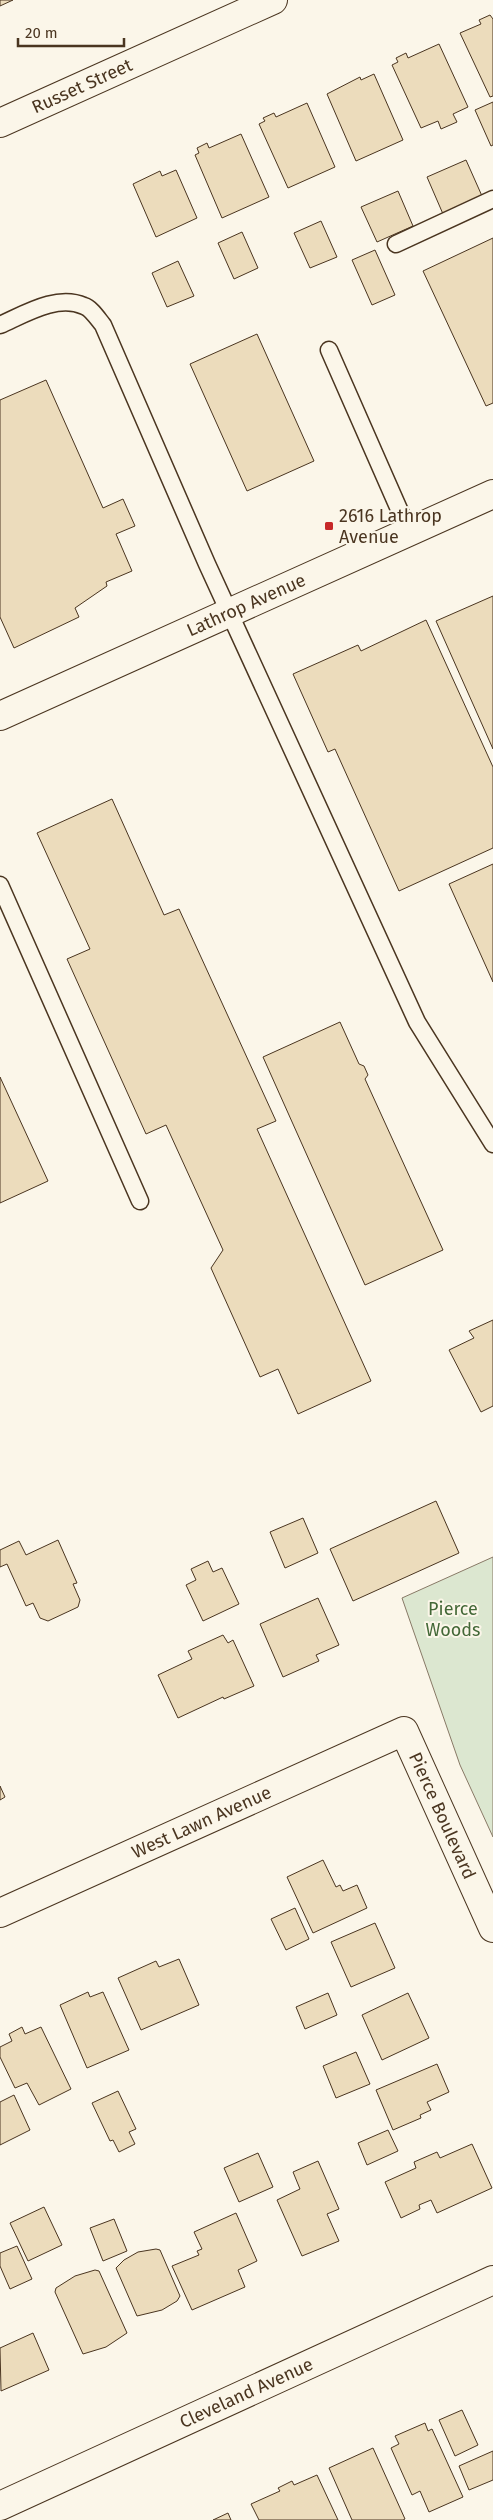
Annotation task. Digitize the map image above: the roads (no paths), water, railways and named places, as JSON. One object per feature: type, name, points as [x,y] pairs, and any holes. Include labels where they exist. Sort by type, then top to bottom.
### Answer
[{"type":"street","name":"Russet Street","points":[[0,123],[273,0]]},
{"type":"street","name":"Lathrop Avenue","points":[[0,716],[493,494]]},
{"type":"street","name":"West Lawn Avenue","points":[[0,1913],[404,1731]]},
{"type":"street","name":"Pierce Boulevard","points":[[404,1731],[493,1928]]},
{"type":"street","name":"Cleveland Avenue","points":[[0,2506],[493,2280]]},
{"type":"lane","points":[[396,244],[493,199]]},
{"type":"lane","points":[[0,325],[35,310],[65,301],[86,306],[102,325],[229,613],[417,1022],[493,1144]]},
{"type":"lane","points":[[329,350],[409,532]]},
{"type":"lane","points":[[0,885],[140,1201]]},
{"type":"place","name":"2616 Lathrop Avenue","points":[[329,526]]},
{"type":"park label","name":"Pierce Woods","points":[[453,1619]]}]
